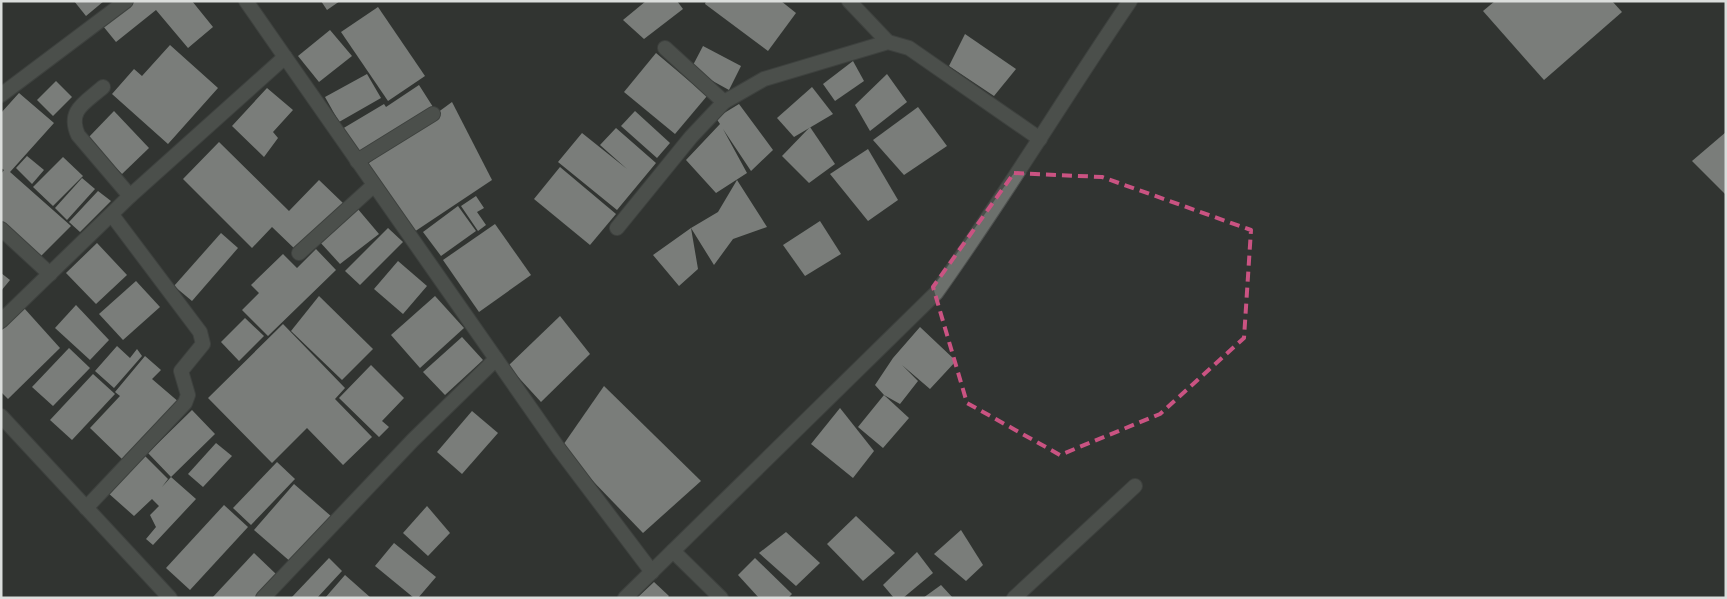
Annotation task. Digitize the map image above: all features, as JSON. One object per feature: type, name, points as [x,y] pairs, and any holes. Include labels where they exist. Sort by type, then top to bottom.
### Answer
[{"type":"street","points":[[1,95],[126,1]]},
{"type":"street","points":[[246,1],[558,449],[652,572]]},
{"type":"street","points":[[849,1],[888,42],[909,48],[1040,139]]},
{"type":"street","points":[[625,598],[936,293],[974,240],[1074,83],[1130,1]]},
{"type":"street","points":[[617,228],[691,137],[724,102],[764,79],[888,42]]},
{"type":"street","points":[[664,48],[724,102]]},
{"type":"street","points":[[1,321],[130,196],[284,57]]},
{"type":"street","points":[[103,87],[74,114],[73,124],[78,135],[130,196]]},
{"type":"street","points":[[357,160],[433,114]]},
{"type":"street","points":[[299,254],[374,185]]},
{"type":"street","points":[[86,508],[185,403],[188,395],[181,371],[203,344],[200,332],[112,215]]},
{"type":"street","points":[[1,229],[50,274]]},
{"type":"street","points":[[264,598],[413,440],[496,359]]},
{"type":"street","points":[[1,416],[170,598]]},
{"type":"street","points":[[1014,598],[1135,486]]},
{"type":"street","points":[[673,551],[721,598]]},
{"type":"highlighted area","points":[[1014,173],[1102,177],[1251,230],[1244,338],[1160,414],[1060,455],[967,403],[933,287]]},
{"type":"building","points":[[74,1],[104,1],[86,16]]},
{"type":"building","points":[[133,1],[192,1],[213,27],[188,48],[156,10],[116,42],[103,26]]},
{"type":"building","points":[[321,1],[340,1],[327,10]]},
{"type":"building","points":[[646,1],[677,1],[683,9],[644,39],[623,20]]},
{"type":"building","points":[[706,1],[781,1],[796,13],[768,51],[705,4]]},
{"type":"building","points":[[1495,1],[1612,1],[1622,12],[1544,80],[1483,11]]},
{"type":"building","points":[[378,7],[425,76],[388,101],[341,32]]},
{"type":"building","points":[[330,30],[352,56],[319,82],[298,56]]},
{"type":"building","points":[[965,34],[1016,69],[994,96],[949,66]]},
{"type":"building","points":[[170,45],[218,88],[168,144],[112,94],[134,69],[142,76]]},
{"type":"building","points":[[703,46],[741,66],[729,90],[691,69]]},
{"type":"building","points":[[656,53],[707,96],[675,134],[624,92]]},
{"type":"building","points":[[853,61],[864,81],[835,101],[823,84]]},
{"type":"building","points":[[367,74],[381,98],[339,122],[325,97]]},
{"type":"building","points":[[887,74],[907,102],[870,131],[855,105]]},
{"type":"building","points":[[56,81],[72,97],[53,116],[37,100]]},
{"type":"building","points":[[419,85],[433,107],[358,154],[342,129],[384,104],[386,107]]},
{"type":"building","points":[[812,87],[833,114],[794,137],[777,118]]},
{"type":"building","points":[[267,88],[293,110],[273,132],[278,138],[264,157],[232,126]]},
{"type":"building","points":[[19,93],[54,123],[10,172],[71,226],[40,257],[1,222],[1,174],[4,170],[1,168],[1,113]]},
{"type":"building","points":[[452,102],[492,180],[414,232],[366,165]]},
{"type":"building","points":[[739,104],[773,150],[751,171],[723,129],[747,173],[716,193],[686,160],[720,124],[716,118]]},
{"type":"building","points":[[918,107],[947,146],[904,175],[873,140]]},
{"type":"building","points":[[114,111],[149,148],[122,174],[87,139]]},
{"type":"building","points":[[635,111],[670,143],[657,158],[621,126]]},
{"type":"building","points":[[810,127],[835,164],[809,183],[782,156]]},
{"type":"building","points":[[616,128],[656,163],[617,210],[558,162],[582,133],[627,169],[600,145]]},
{"type":"building","points":[[1726,132],[1726,195],[1692,161]]},
{"type":"building","points":[[219,142],[289,211],[319,180],[344,204],[297,251],[272,227],[252,248],[183,179]]},
{"type":"building","points":[[868,149],[898,200],[868,221],[830,174]]},
{"type":"building","points":[[27,156],[44,170],[32,184],[16,168]]},
{"type":"building","points":[[63,157],[83,176],[53,206],[33,187]]},
{"type":"building","points":[[560,167],[616,214],[590,245],[534,199]]},
{"type":"building","points":[[82,178],[95,189],[67,220],[55,208]]},
{"type":"building","points":[[737,180],[767,227],[733,239],[714,265],[691,228],[718,212]]},
{"type":"building","points":[[98,191],[111,201],[80,232],[69,222]]},
{"type":"building","points":[[476,196],[484,208],[477,212],[486,225],[478,231],[461,206]]},
{"type":"building","points":[[458,206],[476,231],[441,256],[423,232]]},
{"type":"building","points":[[357,208],[379,234],[340,264],[319,241]]},
{"type":"building","points":[[820,221],[841,254],[805,276],[783,245]]},
{"type":"building","points":[[495,224],[531,275],[479,312],[443,260]]},
{"type":"building","points":[[388,228],[403,242],[360,285],[345,271]]},
{"type":"building","points":[[691,228],[698,269],[679,286],[653,255]]},
{"type":"building","points":[[221,233],[238,248],[192,301],[174,286]]},
{"type":"building","points":[[97,243],[127,275],[96,304],[66,273]]},
{"type":"building","points":[[316,249],[336,270],[268,336],[242,310],[259,293],[251,285],[283,254],[297,268]]},
{"type":"building","points":[[398,261],[427,286],[403,314],[374,289]]},
{"type":"building","points":[[1,273],[10,280],[1,291]]},
{"type":"building","points":[[136,281],[160,307],[123,340],[99,314]]},
{"type":"building","points":[[319,296],[373,349],[342,380],[291,331]]},
{"type":"building","points":[[435,296],[464,328],[420,368],[391,335]]},
{"type":"building","points":[[76,305],[109,340],[90,360],[55,328]]},
{"type":"building","points":[[24,308],[60,348],[8,399],[1,392],[1,331]]},
{"type":"building","points":[[560,316],[590,354],[541,402],[508,366]]},
{"type":"building","points":[[245,318],[264,336],[239,361],[221,342]]},
{"type":"building","points":[[283,324],[345,388],[335,399],[372,437],[343,465],[307,428],[272,463],[208,398]]},
{"type":"building","points":[[920,327],[956,361],[930,389],[902,365],[918,381],[900,404],[884,395],[875,385],[893,358]]},
{"type":"building","points":[[462,337],[483,360],[445,395],[423,372]]},
{"type":"building","points":[[117,346],[130,358],[137,349],[142,356],[114,388],[95,371]]},
{"type":"building","points":[[69,348],[90,368],[53,406],[32,387]]},
{"type":"building","points":[[145,356],[161,370],[152,379],[180,403],[122,459],[90,428],[120,396],[115,392]]},
{"type":"building","points":[[371,365],[404,398],[382,421],[389,427],[379,437],[339,398]]},
{"type":"building","points":[[93,374],[115,394],[72,440],[50,420]]},
{"type":"building","points":[[604,386],[701,481],[643,533],[561,448]]},
{"type":"building","points":[[884,395],[909,418],[883,448],[858,427]]},
{"type":"building","points":[[840,408],[874,451],[853,478],[811,444]]},
{"type":"building","points":[[192,410],[215,434],[171,477],[148,453]]},
{"type":"building","points":[[472,411],[498,433],[462,474],[437,452]]},
{"type":"building","points":[[216,443],[232,456],[203,487],[188,474]]},
{"type":"building","points":[[144,455],[168,479],[162,487],[171,477],[196,499],[153,545],[146,539],[156,527],[150,515],[159,506],[152,499],[134,516],[107,492]]},
{"type":"building","points":[[277,462],[295,479],[251,525],[233,508]]},
{"type":"building","points":[[294,484],[332,517],[292,563],[254,530]]},
{"type":"building","points":[[224,505],[248,527],[190,590],[166,568]]},
{"type":"building","points":[[427,506],[450,533],[428,556],[403,533]]},
{"type":"building","points":[[856,516],[895,553],[863,581],[827,544]]},
{"type":"building","points":[[961,530],[983,565],[966,581],[934,554]]},
{"type":"building","points":[[786,532],[820,563],[796,586],[759,553]]},
{"type":"building","points":[[394,543],[436,577],[418,598],[414,598],[375,566]]},
{"type":"building","points":[[917,552],[933,573],[903,598],[894,598],[883,585]]},
{"type":"building","points":[[254,553],[277,575],[258,598],[212,598]]},
{"type":"building","points":[[329,558],[342,571],[317,598],[291,598]]},
{"type":"building","points":[[755,558],[792,594],[788,598],[759,598],[738,575]]},
{"type":"building","points":[[345,575],[371,598],[325,598]]},
{"type":"building","points":[[654,582],[669,596],[667,598],[637,598]]},
{"type":"building","points":[[941,585],[953,598],[923,598]]}]
